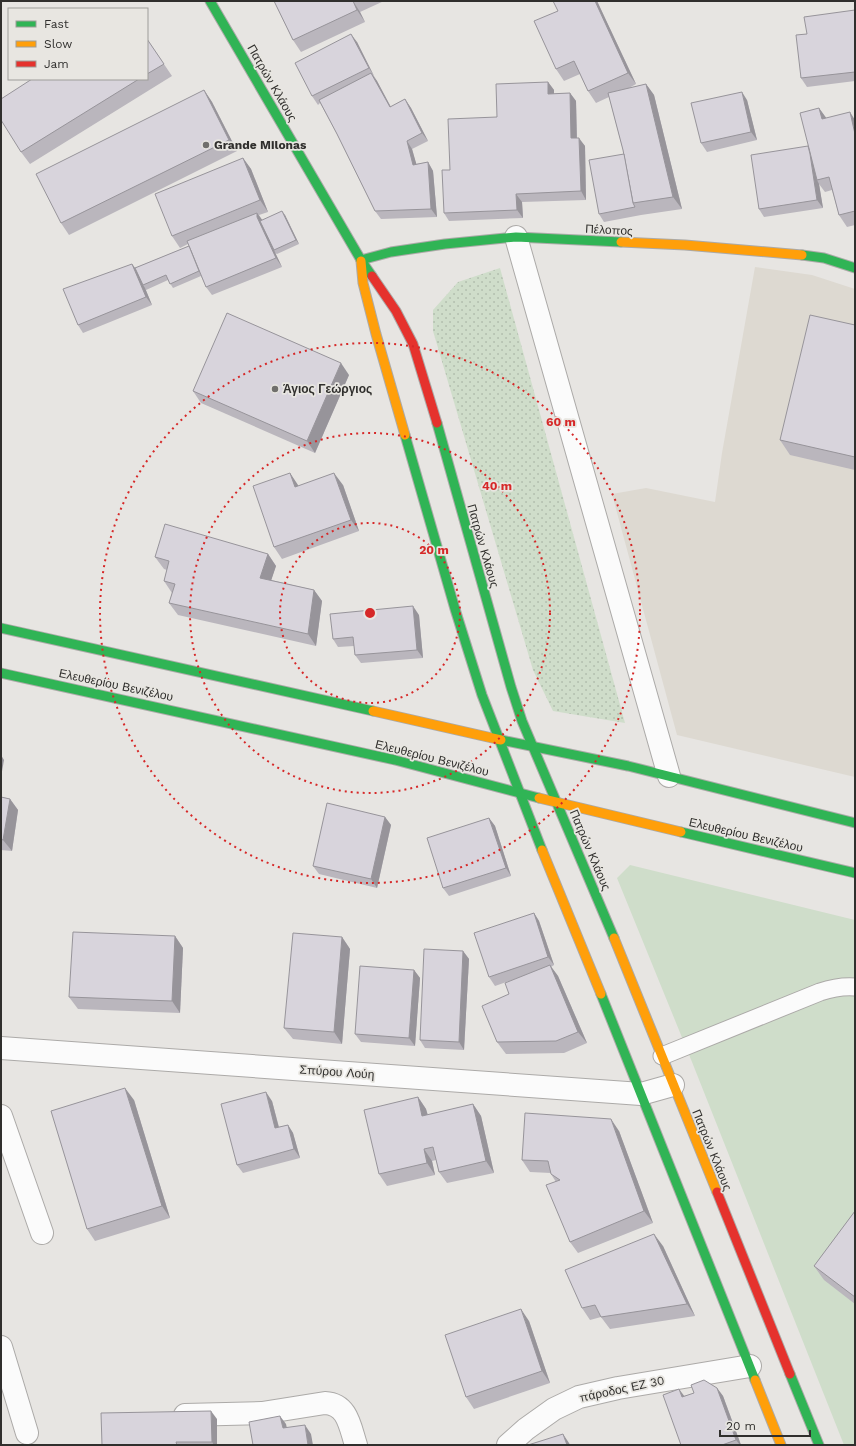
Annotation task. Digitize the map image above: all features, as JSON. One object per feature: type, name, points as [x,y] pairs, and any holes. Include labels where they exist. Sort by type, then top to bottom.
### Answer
[{"type":"main road","name":"Πατρών Κλάους","points":[[210,1],[361,260],[396,311],[413,344],[425,380],[511,687],[522,721],[662,1056],[819,1445]]},
{"type":"main road","name":"Πέλοπος","points":[[361,260],[391,252],[445,244],[516,237],[685,245],[790,253],[824,258],[855,268]]},
{"type":"main road","name":"Πατρών Κλάους","points":[[361,260],[366,299],[454,609],[482,695],[519,792],[781,1445]]},
{"type":"main road","points":[[1,628],[670,776],[855,823]]},
{"type":"main road","name":"Ελευθερίου Βενιζέλου","points":[[1,673],[387,758],[557,803],[855,873]]},
{"type":"street","points":[[516,237],[670,776]]},
{"type":"street","name":"Σπύρου Λούη","points":[[1,1048],[641,1094],[673,1085]]},
{"type":"street","points":[[1,1116],[42,1233]]},
{"type":"street","points":[[1,1347],[27,1433]]},
{"type":"street","name":"πάροδος ΕΖ 30","points":[[508,1445],[526,1429],[554,1409],[579,1397],[618,1388],[750,1366]]},
{"type":"street","points":[[165,1414],[262,1413],[325,1402],[338,1406],[344,1412],[356,1445]]},
{"type":"lane","points":[[662,1056],[831,988],[855,988]]},
{"type":"shaded area","points":[[755,267],[812,275],[855,289],[855,777],[677,735],[612,494],[646,488],[715,502],[722,453]]},
{"type":"green space","points":[[500,268],[625,723],[553,711],[533,670],[433,331],[433,310],[458,282]]},
{"type":"green space","points":[[630,865],[855,920],[855,1445],[844,1445],[692,1062],[617,878]]},
{"type":"building","points":[[274,1],[353,1],[357,10],[293,40]]},
{"type":"building","points":[[553,1],[595,1],[628,73],[588,91],[574,61],[556,69],[534,21],[558,11]]},
{"type":"building","points":[[855,10],[855,72],[801,78],[796,35],[807,34],[804,17]]},
{"type":"building","points":[[351,34],[369,68],[312,96],[295,63]]},
{"type":"building","points":[[148,40],[164,64],[148,73]]},
{"type":"building","points":[[371,73],[390,107],[405,99],[422,133],[407,141],[413,165],[428,162],[431,209],[375,211],[319,100]]},
{"type":"building","points":[[30,80],[137,80],[21,152],[1,120],[1,99]]},
{"type":"building","points":[[548,82],[548,94],[570,93],[571,138],[579,138],[581,191],[516,194],[517,210],[444,213],[442,170],[450,170],[448,119],[497,117],[496,84]]},
{"type":"building","points":[[646,84],[673,197],[633,203],[623,150],[608,93]]},
{"type":"building","points":[[204,90],[229,140],[61,223],[36,174]]},
{"type":"building","points":[[742,92],[751,132],[701,143],[691,103]]},
{"type":"building","points":[[819,108],[822,119],[850,112],[855,134],[855,211],[839,215],[829,177],[817,180],[800,113]]},
{"type":"building","points":[[808,146],[817,200],[759,209],[751,155]]},
{"type":"building","points":[[624,154],[635,207],[599,214],[589,160]]},
{"type":"building","points":[[243,158],[260,200],[172,236],[155,194]]},
{"type":"building","points":[[282,211],[296,240],[274,250],[260,221]]},
{"type":"building","points":[[257,213],[257,217],[276,258],[206,287],[187,241]]},
{"type":"building","points":[[189,246],[199,271],[170,284],[166,275],[143,285],[135,268]]},
{"type":"building","points":[[132,264],[146,297],[78,325],[63,289]]},
{"type":"building","name":"Άγιος Γεώργιος","points":[[227,313],[341,363],[307,441],[193,391]]},
{"type":"building","points":[[810,315],[855,325],[855,457],[780,440]]},
{"type":"building","points":[[290,473],[295,487],[334,473],[351,520],[274,547],[253,486]]},
{"type":"building","points":[[165,524],[268,554],[260,578],[314,590],[308,634],[169,603],[175,584],[164,581],[169,561],[155,557]]},
{"type":"building","points":[[413,606],[417,650],[355,655],[353,637],[333,639],[330,614]]},
{"type":"building","points":[[1,797],[10,799],[3,840],[1,839]]},
{"type":"building","points":[[327,803],[385,817],[371,879],[313,866]]},
{"type":"building","points":[[489,818],[506,868],[443,888],[427,838]]},
{"type":"building","points":[[534,913],[548,957],[489,977],[474,933]]},
{"type":"building","points":[[73,932],[175,936],[172,1001],[69,997]]},
{"type":"building","points":[[293,933],[342,937],[334,1032],[284,1028]]},
{"type":"building","points":[[424,949],[463,951],[459,1042],[420,1040]]},
{"type":"building","points":[[550,965],[578,1032],[556,1041],[497,1042],[482,1006],[509,994],[505,983]]},
{"type":"building","points":[[360,966],[414,970],[409,1038],[355,1034]]},
{"type":"building","points":[[125,1088],[162,1206],[87,1229],[51,1111]]},
{"type":"building","points":[[266,1092],[275,1128],[288,1125],[294,1149],[237,1165],[221,1104]]},
{"type":"building","points":[[418,1097],[422,1116],[473,1104],[486,1161],[439,1172],[433,1147],[424,1149],[427,1163],[379,1174],[364,1110]]},
{"type":"building","points":[[525,1113],[611,1119],[644,1211],[570,1242],[546,1185],[560,1180],[551,1174],[548,1161],[522,1160]]},
{"type":"building","points":[[855,1211],[855,1297],[814,1266]]},
{"type":"building","points":[[654,1234],[687,1304],[601,1317],[595,1305],[582,1308],[565,1270]]},
{"type":"building","points":[[521,1309],[542,1371],[466,1397],[445,1335]]},
{"type":"building","points":[[704,1380],[717,1388],[736,1440],[722,1445],[681,1445],[663,1395],[679,1389],[682,1397],[694,1393],[691,1385]]},
{"type":"building","points":[[211,1411],[212,1442],[176,1442],[177,1445],[102,1445],[101,1413]]},
{"type":"building","points":[[280,1416],[283,1428],[305,1425],[308,1445],[253,1445],[249,1422]]},
{"type":"building","points":[[563,1434],[567,1445],[528,1445]]},
{"type":"traffic: fast","points":[[210,1],[361,260],[372,276]]},
{"type":"traffic: fast","points":[[361,260],[391,252],[445,244],[516,237],[621,242]]},
{"type":"traffic: fast","points":[[802,255],[824,258],[855,268]]},
{"type":"traffic: fast","points":[[437,423],[511,687],[522,721],[614,938]]},
{"type":"traffic: fast","points":[[405,435],[455,609],[482,695],[542,850]]},
{"type":"traffic: fast","points":[[1,628],[373,711]]},
{"type":"traffic: fast","points":[[1,673],[395,760],[539,798]]},
{"type":"traffic: fast","points":[[501,740],[628,766],[855,823]]},
{"type":"traffic: fast","points":[[681,832],[855,873]]},
{"type":"traffic: fast","points":[[601,994],[755,1380]]},
{"type":"traffic: fast","points":[[790,1374],[819,1445]]},
{"type":"traffic: slow","points":[[621,242],[685,245],[802,255]]},
{"type":"traffic: slow","points":[[361,261],[363,283],[405,435]]},
{"type":"traffic: slow","points":[[373,711],[501,740]]},
{"type":"traffic: slow","points":[[539,798],[681,832]]},
{"type":"traffic: slow","points":[[542,850],[601,994]]},
{"type":"traffic: slow","points":[[614,938],[717,1192]]},
{"type":"traffic: slow","points":[[755,1380],[781,1445]]},
{"type":"traffic: jam","points":[[372,276],[396,311],[413,344],[437,423]]},
{"type":"traffic: jam","points":[[717,1192],[790,1374]]},
{"type":"place","name":"Grande Milonas","points":[[206,145]]},
{"type":"place","name":"Άγιος Γεώργιος","points":[[275,389]]}]
